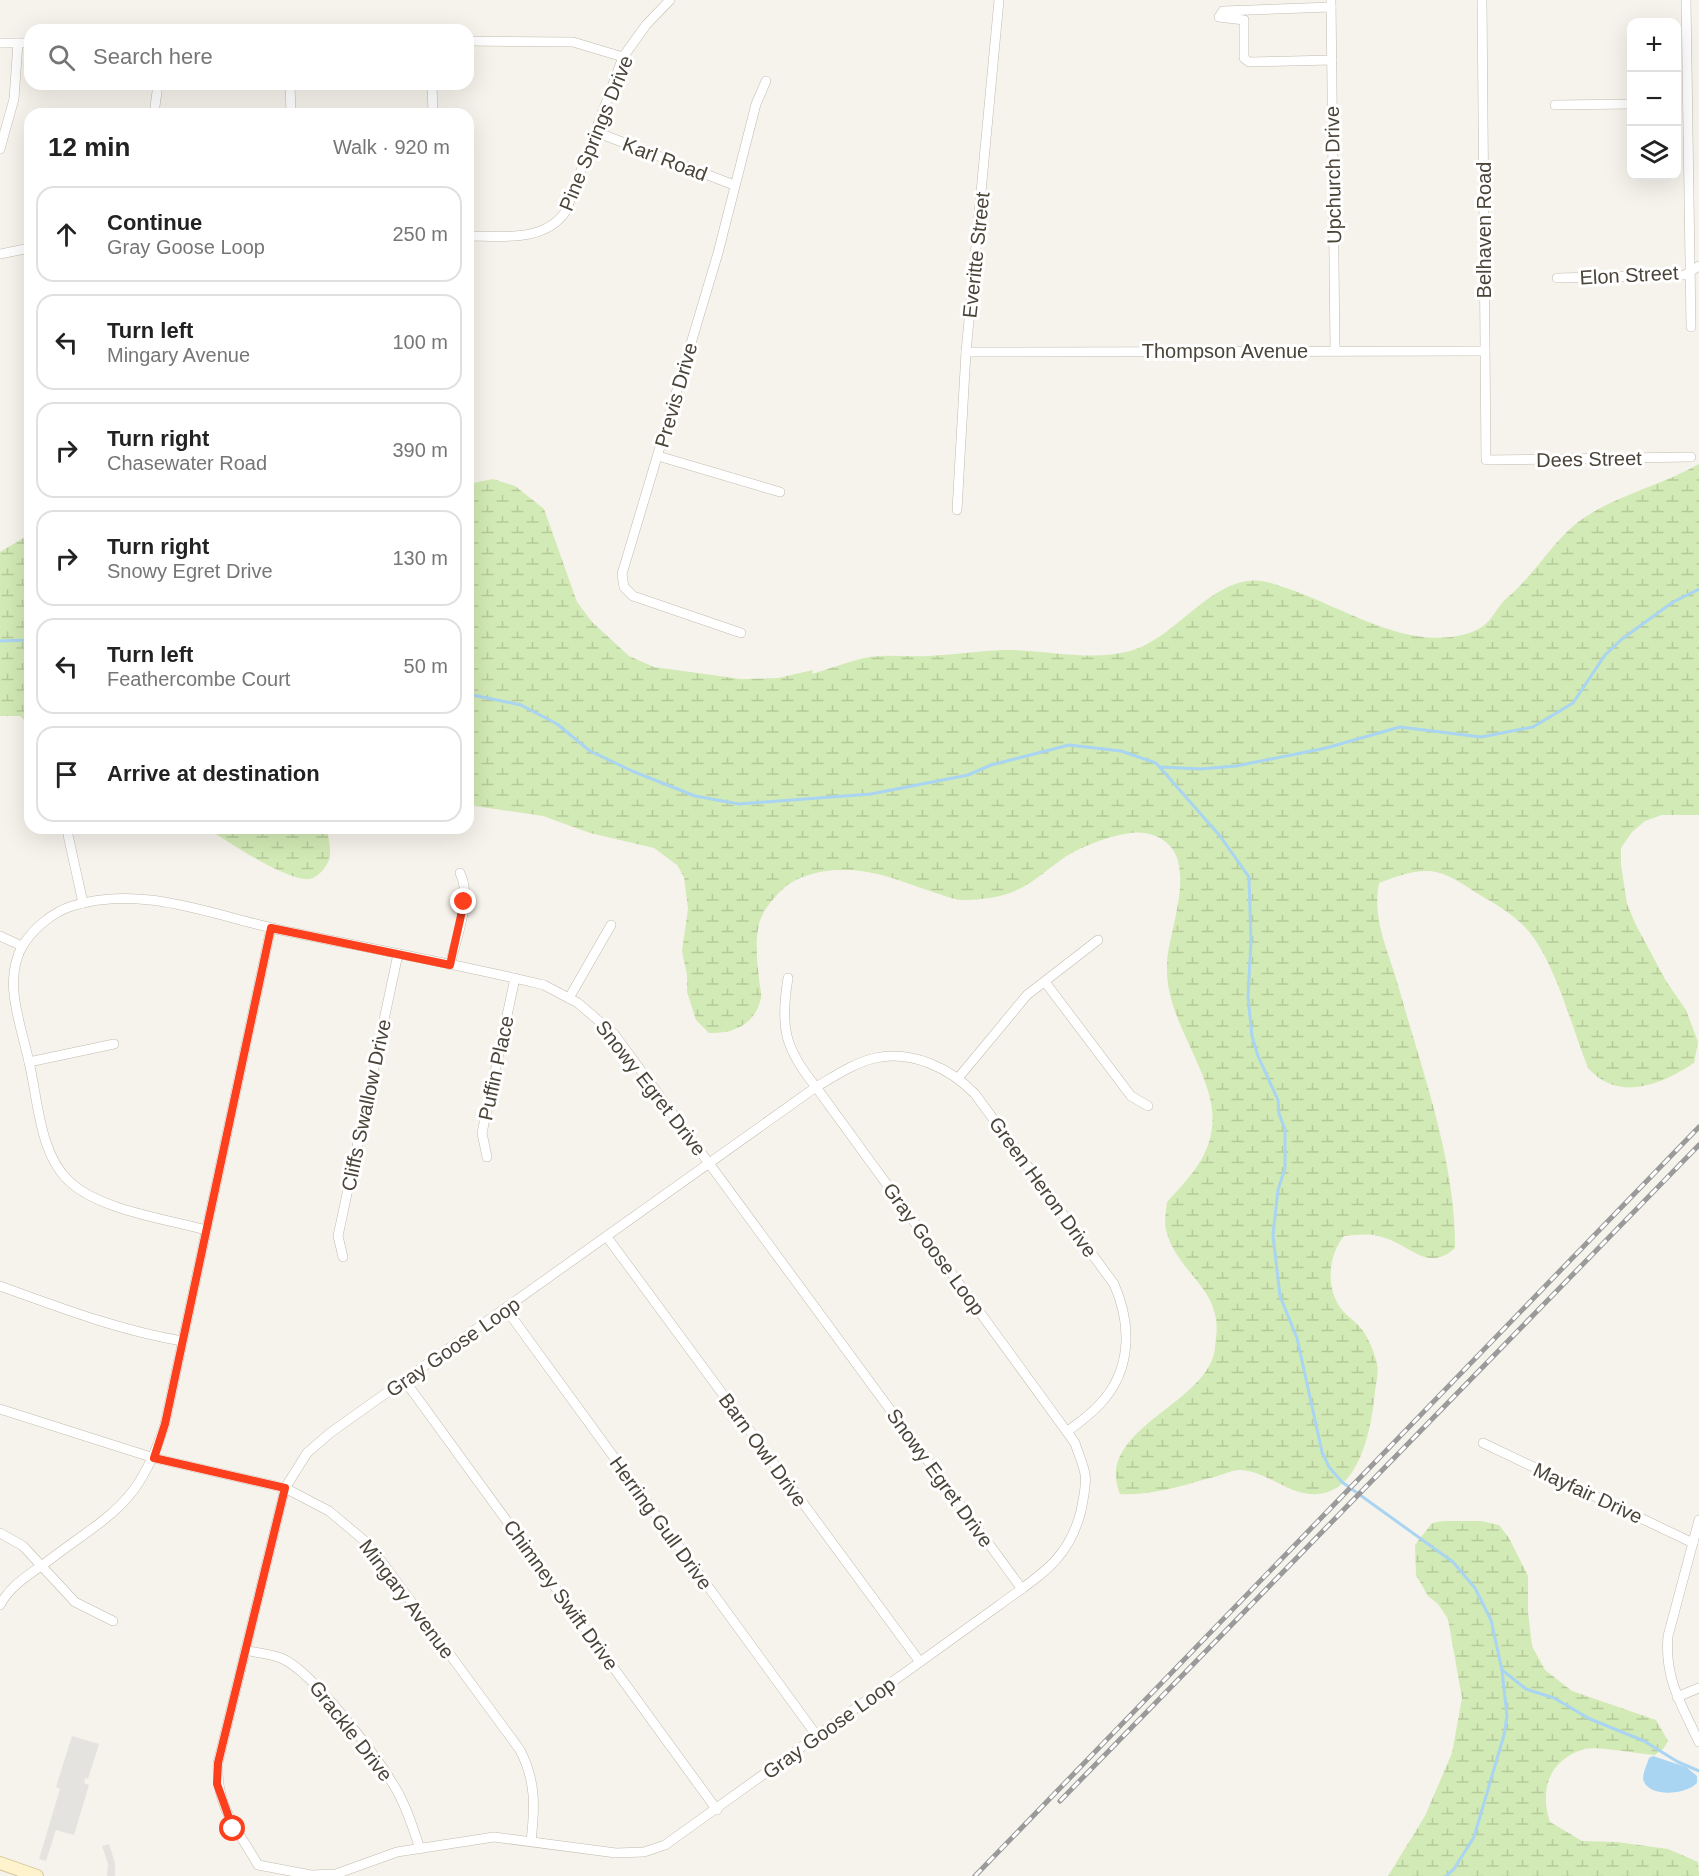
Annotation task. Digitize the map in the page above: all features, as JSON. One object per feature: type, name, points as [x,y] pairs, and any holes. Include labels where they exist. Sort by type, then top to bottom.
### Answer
[{"type":"street","name":"Pine Springs Drive","points":[[474,236],[525,235],[552,227],[566,211],[623,57],[646,25],[670,0]]},
{"type":"street","name":"Everitte Street","points":[[957,510],[966,352],[999,0]]},
{"type":"street","name":"Belhaven Road","points":[[1482,0],[1486,460]]},
{"type":"street","points":[[1686,0],[1695,268],[1691,327]]},
{"type":"street","points":[[1331,4],[1222,11],[1219,17],[1244,20],[1244,58],[1250,62],[1332,60]]},
{"type":"street","name":"Upchurch Drive","points":[[1331,4],[1335,351]]},
{"type":"street","points":[[474,41],[573,42],[623,57]]},
{"type":"street","points":[[0,43],[24,43]]},
{"type":"street","points":[[0,149],[14,99],[18,43]]},
{"type":"street","name":"Previs Drive","points":[[741,633],[633,596],[624,587],[622,574],[718,253],[756,104],[766,81]]},
{"type":"street","points":[[155,108],[157,90]]},
{"type":"street","points":[[290,90],[291,108]]},
{"type":"street","points":[[432,90],[433,108]]},
{"type":"street","points":[[1681,103],[1688,103]]},
{"type":"street","points":[[1555,105],[1627,104]]},
{"type":"street","name":"Karl Road","points":[[596,132],[734,185]]},
{"type":"street","points":[[0,254],[24,249]]},
{"type":"street","name":"Elon Street","points":[[1557,278],[1685,275],[1695,268]]},
{"type":"street","name":"Thompson Avenue","points":[[966,352],[1485,351]]},
{"type":"street","points":[[658,456],[780,492]]},
{"type":"street","name":"Dees Street","points":[[1486,460],[1691,457]]},
{"type":"street","points":[[68,835],[83,903]]},
{"type":"street","points":[[450,965],[464,902],[464,882],[460,873]]},
{"type":"street","name":"Snowy Egret Drive","points":[[206,1230],[87,1194],[67,1180],[51,1155],[13,992],[16,965],[22,946],[47,918],[83,903],[124,897],[156,900],[271,928],[544,985],[569,998],[596,1017],[614,1034],[1022,1589]]},
{"type":"street","points":[[569,998],[611,925]]},
{"type":"street","points":[[0,1605],[18,1584],[122,1506],[137,1488],[154,1458],[165,1424],[271,928]]},
{"type":"street","points":[[0,936],[22,946]]},
{"type":"street","points":[[959,1077],[1012,1010],[1098,940]]},
{"type":"street","name":"Cliffs Swallow Drive","points":[[342,1257],[338,1236],[398,954]]},
{"type":"street","name":"Puffin Place","points":[[487,1157],[482,1133],[515,978]]},
{"type":"street","points":[[788,978],[782,1017],[798,1065],[816,1087]]},
{"type":"street","points":[[1045,982],[1131,1096],[1148,1106]]},
{"type":"street","points":[[29,1062],[114,1044]]},
{"type":"street","name":"Green Heron Drive","points":[[816,1087],[854,1066],[875,1058],[892,1057],[927,1062],[959,1077],[975,1094],[1114,1284],[1124,1307],[1127,1331],[1124,1358],[1115,1384],[1099,1405],[1067,1431]]},
{"type":"street","name":"Gray Goose Loop","points":[[816,1087],[1075,1443],[1085,1475],[1084,1498],[1076,1531],[1065,1552],[1022,1589],[717,1810],[665,1845],[644,1852],[593,1852],[495,1837],[370,1860],[336,1874],[311,1875],[258,1865],[233,1829],[217,1784],[218,1763],[285,1488],[307,1453],[330,1433],[816,1087]]},
{"type":"street","name":"Barn Owl Drive","points":[[607,1237],[920,1662]]},
{"type":"street","points":[[0,1286],[124,1330],[182,1341]]},
{"type":"street","name":"Herring Gull Drive","points":[[506,1309],[817,1736]]},
{"type":"street","name":"Chimney Swift Drive","points":[[405,1381],[717,1810]]},
{"type":"street","name":"Mingary Avenue","points":[[0,1410],[154,1458],[285,1488],[329,1511],[366,1542],[520,1750],[530,1769],[535,1800],[531,1841]]},
{"type":"street","name":"Mayfair Drive","points":[[1483,1443],[1693,1543]]},
{"type":"street","points":[[1699,1520],[1668,1636],[1668,1672],[1699,1742]]},
{"type":"street","points":[[0,1533],[23,1545],[75,1602],[113,1621]]},
{"type":"street","name":"Grackle Drive","points":[[246,1650],[282,1658],[300,1669],[318,1686],[395,1787],[406,1809],[420,1849]]},
{"type":"street","points":[[1677,1696],[1699,1688]]},
{"type":"street","points":[[0,1863],[37,1876]]},
{"type":"street","points":[[253,1876],[258,1865]]},
{"type":"green space","points":[[1699,464],[1699,815],[1662,815],[1645,821],[1632,832],[1621,848],[1621,865],[1627,904],[1636,925],[1666,981],[1686,1010],[1698,1042],[1694,1063],[1668,1078],[1641,1086],[1613,1085],[1600,1079],[1588,1068],[1554,975],[1545,957],[1536,941],[1520,922],[1492,902],[1443,874],[1421,871],[1379,883],[1377,897],[1382,935],[1436,1115],[1443,1148],[1454,1215],[1455,1248],[1445,1255],[1428,1258],[1373,1235],[1344,1236],[1339,1243],[1331,1269],[1334,1296],[1342,1310],[1367,1337],[1378,1370],[1371,1421],[1362,1454],[1345,1481],[1333,1490],[1318,1494],[1298,1492],[1250,1471],[1240,1470],[1156,1492],[1120,1494],[1116,1473],[1121,1454],[1133,1437],[1202,1377],[1213,1358],[1216,1338],[1213,1306],[1206,1293],[1179,1258],[1165,1227],[1167,1202],[1189,1177],[1206,1150],[1212,1128],[1212,1108],[1200,1068],[1173,1006],[1168,984],[1167,962],[1180,888],[1180,869],[1175,853],[1164,840],[1136,832],[1104,839],[1072,853],[1015,891],[982,899],[954,899],[889,877],[863,871],[835,870],[801,878],[780,892],[769,904],[761,919],[757,951],[761,996],[754,1015],[742,1026],[726,1032],[709,1033],[696,1020],[687,992],[687,975],[682,951],[688,909],[684,877],[677,865],[654,848],[590,833],[543,816],[474,806],[474,483],[493,479],[515,486],[544,509],[577,602],[592,622],[629,656],[654,667],[741,679],[778,678],[813,670],[812,674],[864,658],[880,656],[928,656],[1002,650],[1083,655],[1130,651],[1163,634],[1227,587],[1244,582],[1262,581],[1274,584],[1399,632],[1423,637],[1446,638],[1469,633],[1488,621],[1503,601],[1525,581],[1563,536],[1585,517],[1616,500]]},
{"type":"green space","points":[[24,538],[24,720],[20,716],[0,716],[0,552]]},
{"type":"green space","points":[[216,834],[328,834],[330,857],[324,869],[310,879],[287,874],[242,851]]},
{"type":"green space","points":[[1481,1521],[1499,1525],[1509,1538],[1528,1576],[1528,1612],[1532,1646],[1545,1670],[1572,1691],[1656,1720],[1668,1741],[1664,1748],[1655,1755],[1591,1748],[1563,1760],[1555,1768],[1547,1787],[1547,1810],[1550,1822],[1582,1841],[1617,1842],[1668,1849],[1698,1862],[1699,1876],[1388,1876],[1425,1816],[1452,1753],[1462,1698],[1448,1619],[1438,1604],[1428,1596],[1416,1575],[1415,1545],[1432,1523]]},
{"type":"shaded area","points":[[72,1736],[99,1744],[88,1779],[85,1778],[84,1783],[89,1785],[74,1835],[56,1830],[46,1861],[39,1859],[60,1789],[56,1787]]},
{"type":"shaded area","points":[[109,1844],[115,1863],[115,1876],[107,1876],[108,1864],[102,1846]]},
{"type":"water","points":[[1653,1756],[1686,1767],[1697,1776],[1697,1783],[1686,1790],[1670,1793],[1648,1787],[1643,1777],[1649,1758]]},
{"type":"waterway","points":[[1161,767],[1200,769],[1236,766],[1326,748],[1400,727],[1481,737],[1533,727],[1573,703],[1605,655],[1622,639],[1673,602],[1699,589]]},
{"type":"waterway","points":[[0,641],[24,640]]},
{"type":"waterway","points":[[474,695],[521,705],[557,724],[590,751],[632,771],[695,796],[739,804],[871,794],[968,775],[991,765],[1069,745],[1121,751],[1156,763],[1220,836],[1249,877],[1251,941],[1248,997],[1252,1036],[1258,1056],[1278,1100],[1279,1114],[1285,1129],[1285,1168],[1278,1190],[1273,1235],[1280,1296],[1297,1338],[1322,1452],[1329,1467],[1342,1482],[1453,1562],[1475,1588],[1491,1620],[1502,1670],[1507,1716],[1504,1735],[1474,1837],[1454,1869],[1446,1876]]},
{"type":"waterway","points":[[1502,1670],[1526,1689],[1554,1698],[1590,1719],[1644,1741],[1678,1762],[1699,1771]]},
{"type":"railway","points":[[975,1876],[1699,1127]]},
{"type":"railway","points":[[1060,1801],[1699,1145]]},
{"type":"route","points":[[233,1829],[217,1784],[218,1763],[285,1488],[154,1458],[165,1424],[271,928],[450,965],[464,902]]}]
